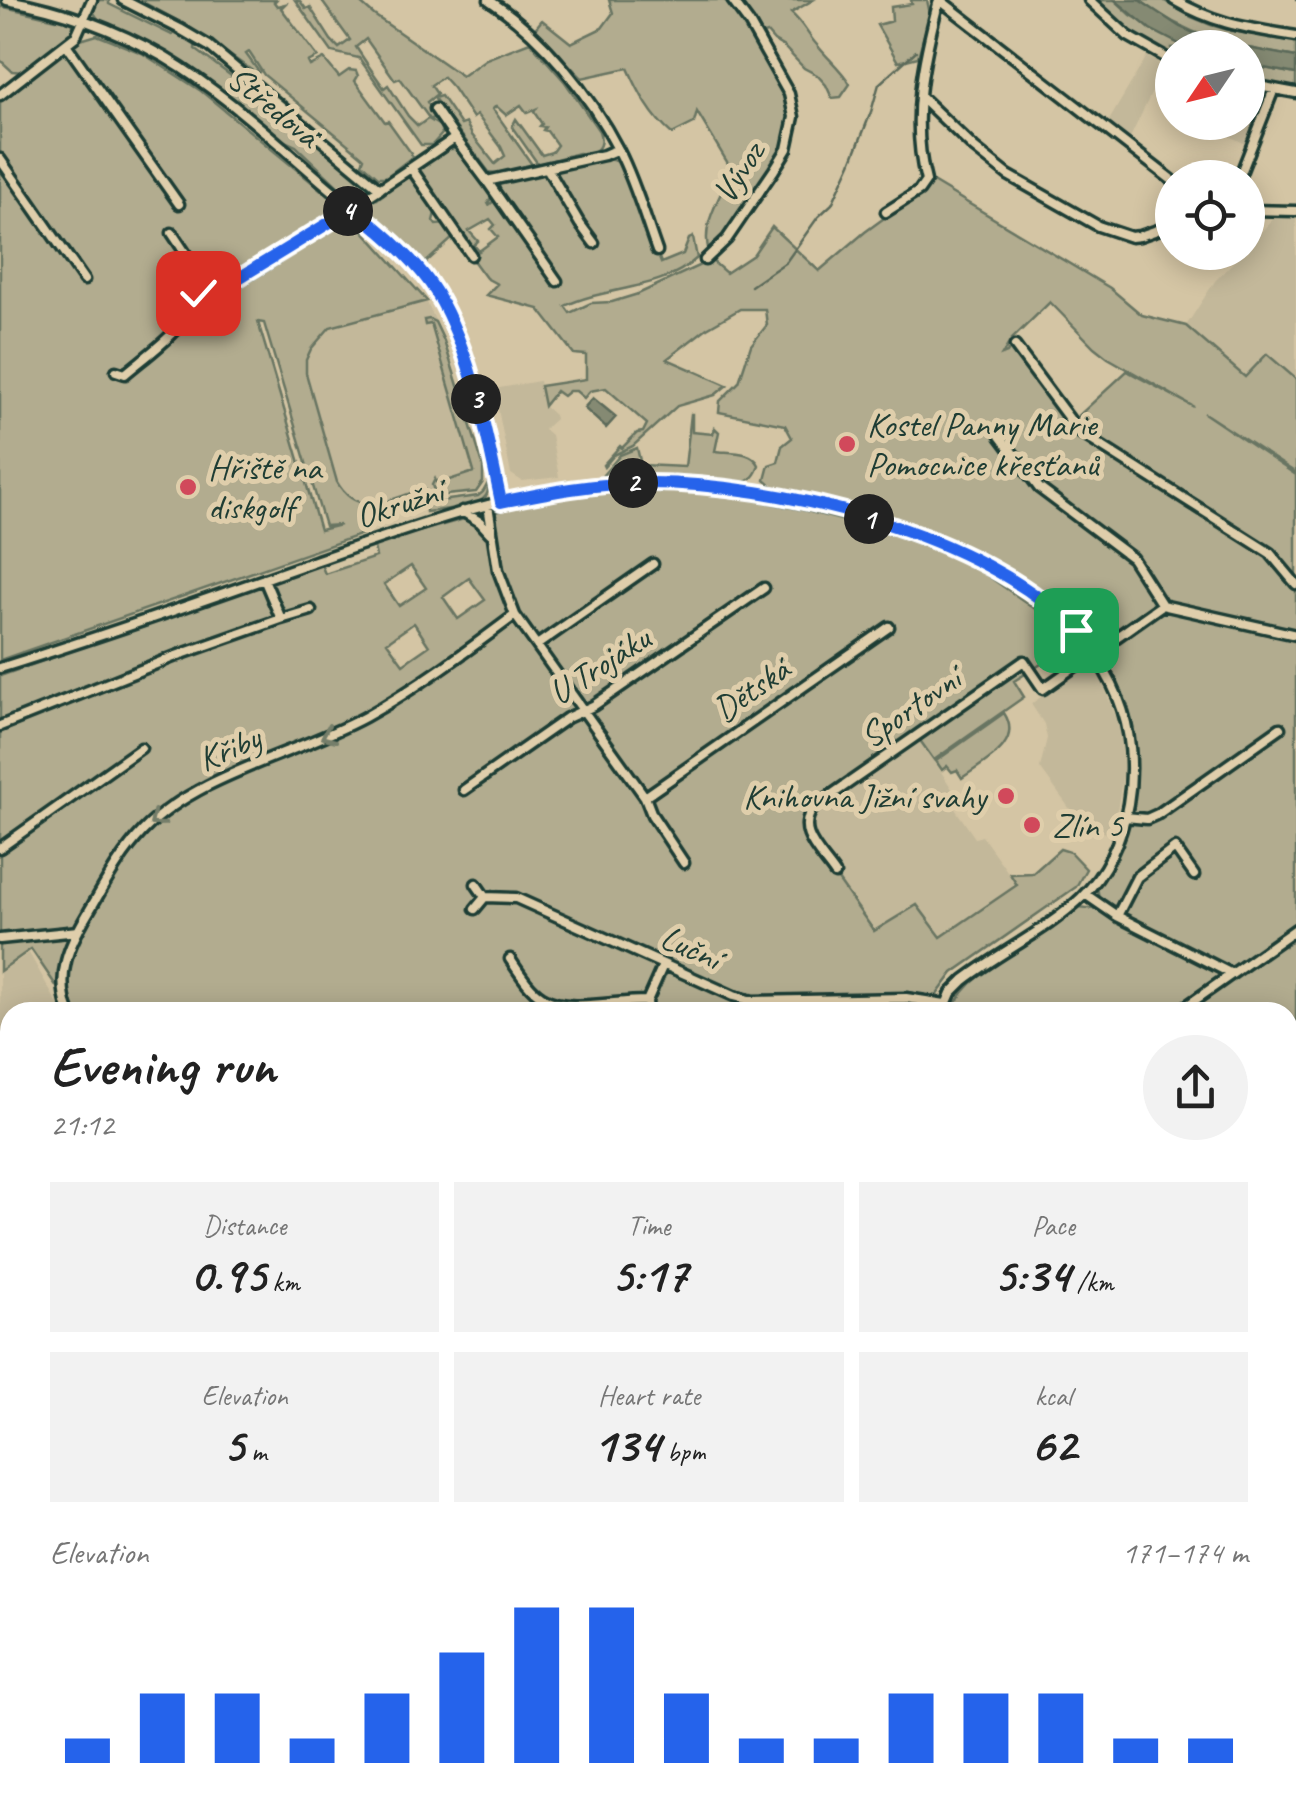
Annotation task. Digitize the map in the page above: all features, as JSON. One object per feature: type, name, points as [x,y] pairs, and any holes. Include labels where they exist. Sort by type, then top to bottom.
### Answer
[{"type":"street","name":"Středová","points":[[7,0],[84,20],[178,66],[253,123],[413,263],[432,287],[460,343],[501,502]]},
{"type":"street","points":[[0,95],[76,36],[92,0]]},
{"type":"street","points":[[123,0],[209,46],[380,189]]},
{"type":"street","points":[[489,0],[542,45],[584,95],[618,149],[656,252]]},
{"type":"street","name":"Vývoz","points":[[705,260],[727,239],[787,149],[793,130],[790,94],[732,0]]},
{"type":"street","points":[[886,212],[919,191],[926,181],[918,118],[923,58],[940,0],[1155,167]]},
{"type":"street","points":[[1088,0],[1128,36],[1155,51]]},
{"type":"street","points":[[1174,0],[1236,27],[1296,36]]},
{"type":"street","points":[[66,44],[178,204]]},
{"type":"street","points":[[1265,87],[1296,93]]},
{"type":"street","points":[[1246,160],[1274,89]]},
{"type":"street","points":[[921,97],[1008,176],[1098,226],[1130,237],[1155,231]]},
{"type":"street","points":[[435,109],[557,281]]},
{"type":"street","points":[[198,293],[226,286],[353,208],[455,138]]},
{"type":"street","points":[[487,182],[618,149]]},
{"type":"street","points":[[0,158],[84,280]]},
{"type":"street","points":[[411,168],[471,255]]},
{"type":"street","points":[[548,168],[594,243]]},
{"type":"street","points":[[1265,210],[1296,211]]},
{"type":"street","points":[[116,371],[126,374],[181,325],[193,308],[198,293],[192,263],[172,233]]},
{"type":"street","points":[[1015,346],[1080,432],[1270,553],[1296,584]]},
{"type":"street","points":[[1000,436],[1039,488],[1132,558],[1162,605],[1296,635]]},
{"type":"street","name":"Okružní","points":[[0,668],[401,530],[462,511],[563,490],[647,483],[712,486],[815,504],[915,533],[1008,576],[1062,616],[1094,654],[1117,695],[1128,733],[1132,771],[1125,817],[1108,858],[1084,894],[964,980],[947,1002]]},
{"type":"street","points":[[488,505],[498,570],[515,615],[645,797],[652,815],[684,863]]},
{"type":"street","points":[[462,511],[480,522],[492,537]]},
{"type":"street","points":[[537,645],[653,564]]},
{"type":"street","points":[[264,579],[280,619]]},
{"type":"street","name":"U Trojáku","points":[[464,790],[764,588]]},
{"type":"street","points":[[1094,654],[1162,605]]},
{"type":"street","points":[[0,726],[176,656],[311,610]]},
{"type":"street","name":"Křiby","points":[[66,1002],[62,976],[66,957],[114,869],[143,830],[210,784],[343,728],[412,687],[515,615]]},
{"type":"street","name":"Dětská","points":[[645,797],[890,627]]},
{"type":"street","name":"Sportovní","points":[[835,874],[808,836],[805,826],[814,807],[1024,661],[1043,689],[1094,654]]},
{"type":"street","points":[[1125,817],[1147,819],[1158,814],[1280,728]]},
{"type":"street","points":[[0,848],[141,748]]},
{"type":"street","points":[[1116,916],[1137,878],[1175,848],[1194,875]]},
{"type":"street","points":[[474,908],[484,897],[476,884]]},
{"type":"street","points":[[1084,894],[1116,916],[1232,974]]},
{"type":"street","name":"Luční","points":[[484,897],[516,898],[734,996],[754,1001],[906,998],[921,1002]]},
{"type":"street","points":[[1192,1002],[1296,929]]},
{"type":"street","points":[[0,939],[78,931]]},
{"type":"street","points":[[510,959],[534,991],[552,1002]]},
{"type":"street","points":[[629,1002],[647,1001],[663,965]]},
{"type":"shaded area","points":[[96,0],[109,0],[109,4],[172,35],[178,31],[196,42],[195,49],[250,90],[257,89],[371,186],[370,191],[358,198],[347,195],[296,146],[278,138],[192,68],[149,42],[99,20],[94,13]]},
{"type":"shaded area","points":[[139,0],[276,0],[277,6],[285,4],[281,8],[318,57],[308,62],[310,66],[324,59],[339,77],[349,70],[356,71],[355,81],[412,157],[386,177],[378,177],[362,163],[362,156],[264,75],[249,52],[246,54],[257,74],[188,26]]},
{"type":"shaded area","points":[[295,0],[306,9],[310,7],[339,48],[350,40],[321,0],[357,0],[462,76],[486,59],[530,42],[565,82],[599,131],[599,146],[589,153],[538,164],[512,127],[516,119],[542,155],[552,152],[557,145],[543,130],[545,127],[540,126],[536,109],[527,113],[521,105],[506,115],[496,106],[493,109],[533,166],[489,172],[434,98],[441,96],[461,125],[466,123],[495,164],[505,156],[501,147],[477,115],[473,118],[443,77],[431,85],[437,94],[427,102],[436,115],[430,120],[440,126],[442,134],[432,145],[421,145],[359,58],[332,52]],"holes":[[[366,39],[395,80],[400,78],[429,118],[418,126],[388,85],[384,88],[356,47]]]},
{"type":"shaded area","points":[[609,0],[813,0],[791,13],[850,84],[841,97],[832,98],[817,75],[804,68],[767,33],[763,34],[771,51],[764,52],[789,100],[790,129],[775,162],[709,251],[710,220],[732,170],[697,112],[694,123],[672,134],[646,104],[628,68],[582,78],[534,30],[542,20],[571,43],[602,28],[613,13]]},
{"type":"shaded area","points":[[911,0],[927,0],[930,14],[918,57],[898,62],[877,25],[892,21],[891,7],[912,4]]},
{"type":"shaded area","points":[[1095,0],[1115,0],[1156,30],[1155,47],[1133,34]]},
{"type":"shaded area","points":[[1115,0],[1139,0],[1187,30],[1150,29]]},
{"type":"shaded area","points":[[1139,0],[1163,0],[1191,17],[1228,30],[1190,30]]},
{"type":"shaded area","points":[[0,6],[65,18],[73,23],[73,32],[24,72],[12,71],[0,60]]},
{"type":"shaded area","points":[[97,35],[142,53],[201,91],[342,207],[427,301],[330,327],[311,349],[306,373],[337,482],[346,494],[356,501],[377,503],[424,489],[427,498],[366,517],[368,532],[0,660],[0,102],[77,41]],"holes":[[[258,322],[264,323],[325,526],[340,525],[320,530]]]},
{"type":"shaded area","points":[[1265,37],[1296,42],[1296,57],[1265,51]]},
{"type":"shaded area","points":[[1265,51],[1296,57],[1296,74],[1265,68]]},
{"type":"shaded area","points":[[1147,56],[1155,61],[1155,86],[1129,140],[1107,124]]},
{"type":"shaded area","points":[[1265,68],[1296,74],[1296,89],[1265,83]]},
{"type":"shaded area","points":[[447,149],[455,149],[492,197],[489,205],[501,195],[499,184],[608,159],[624,163],[661,263],[683,254],[693,237],[697,258],[683,269],[565,306],[570,313],[591,303],[638,294],[711,260],[726,273],[753,255],[772,227],[819,271],[928,186],[926,178],[1110,288],[1142,315],[1186,326],[1245,377],[1267,354],[1296,379],[1296,473],[1204,413],[1296,475],[1296,922],[1277,936],[1285,946],[1296,938],[1296,1002],[957,1002],[982,974],[1079,907],[1096,909],[1097,886],[1129,823],[1135,821],[1137,759],[1133,734],[1118,687],[1090,626],[1092,619],[1064,592],[1045,594],[989,558],[932,533],[776,490],[765,480],[769,465],[778,462],[782,446],[792,438],[785,425],[719,412],[720,401],[739,382],[751,345],[767,325],[765,309],[740,309],[667,359],[727,385],[715,395],[677,406],[604,467],[620,446],[643,432],[647,424],[606,388],[590,391],[584,398],[576,391],[563,396],[556,391],[544,406],[540,386],[586,379],[586,355],[574,354],[539,309],[486,295],[497,284],[486,278],[416,171]],"holes":[[[490,219],[495,225],[491,229],[498,237],[479,251],[474,245],[478,241],[469,231]],[[1050,302],[1108,358],[1194,407],[1127,371],[1073,421],[1014,341],[1002,355],[1011,340]]]},
{"type":"shaded area","points":[[412,173],[436,209],[433,221],[436,225],[446,224],[454,237],[422,266],[366,207]]},
{"type":"shaded area","points":[[1276,216],[1296,219],[1296,379],[1246,377],[1186,326],[1226,270],[1265,270],[1265,228]]},
{"type":"shaded area","points":[[426,301],[439,328],[480,475],[465,486],[340,520],[282,324]]},
{"type":"shaded area","points":[[424,320],[435,322],[444,341],[483,465],[483,482],[476,492],[436,496],[432,485],[435,479],[437,484],[474,472],[431,324],[425,325]]},
{"type":"shaded area","points":[[539,381],[544,406],[555,419],[544,429],[551,435],[559,477],[522,481],[511,474],[494,389]]},
{"type":"shaded area","points":[[593,398],[616,417],[606,428],[584,408]]},
{"type":"shaded area","points":[[691,414],[692,432],[713,434],[715,428],[719,432],[715,451],[740,453],[756,460],[759,465],[753,476],[743,483],[603,475],[620,455],[637,448],[641,465],[685,467]]},
{"type":"shaded area","points":[[488,483],[488,492],[478,502],[426,512],[425,503],[478,496]]},
{"type":"shaded area","points":[[686,491],[731,495],[803,510],[894,534],[968,562],[1057,624],[1072,645],[1014,681],[1024,697],[934,760],[919,739],[801,823],[874,931],[917,905],[941,937],[1017,885],[1010,874],[1033,873],[1060,849],[1070,852],[1086,869],[1076,887],[953,973],[933,1002],[67,1002],[31,949],[0,971],[0,676],[321,564],[325,574],[376,557],[374,547],[382,542],[464,519],[474,521],[481,532],[480,518],[517,504],[555,497]],"holes":[[[411,566],[426,588],[399,606],[384,584]],[[469,578],[485,600],[458,619],[443,597]],[[414,623],[429,646],[403,664],[387,642]]]},
{"type":"shaded area","points":[[1081,668],[1095,670],[1101,679],[1120,727],[1124,771],[1110,835],[1078,820],[1040,768],[1047,738],[1044,724],[1031,704]]},
{"type":"shaded area","points":[[1004,713],[1009,734],[999,751],[962,778],[957,770],[952,772],[947,766],[942,770],[936,761]]},
{"type":"shaded area","points":[[921,740],[957,797],[951,803],[975,838],[982,836],[1017,885],[940,936],[917,905],[873,933],[800,824]]},
{"type":"shaded area","points":[[29,953],[56,1002],[0,1002],[0,973]]},
{"type":"waterway","points":[[751,286],[786,262],[832,204],[879,84],[916,51]]},
{"type":"place","name":"Kostel Panny Marie Pomocnice křesťanů","points":[[847,444]]},
{"type":"place","name":"Hřiště na diskgolf","points":[[188,487]]},
{"type":"place","name":"Knihovna Jižní svahy","points":[[1006,796]]},
{"type":"place","name":"Zlín 5","points":[[1032,825]]},
{"type":"route","points":[[198,293],[226,286],[353,208],[405,254],[445,310],[475,393],[501,502],[563,490],[647,483],[712,486],[815,504],[915,533],[984,564],[1045,601],[1076,630]]}]
